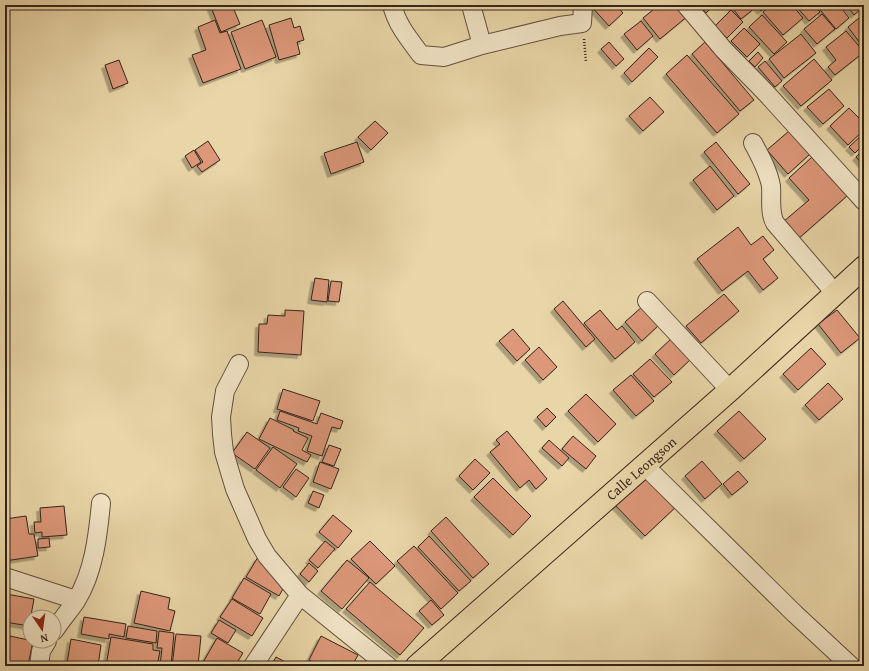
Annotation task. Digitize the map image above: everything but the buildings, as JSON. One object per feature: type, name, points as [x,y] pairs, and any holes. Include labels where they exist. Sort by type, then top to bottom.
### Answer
[{"type":"main road","name":"Calle Leongson","points":[[417,666],[730,390],[864,267]]},
{"type":"street","points":[[392,5],[394,16],[405,34],[421,55],[444,57],[482,45],[560,26],[582,23],[583,5]]},
{"type":"street","points":[[472,5],[482,45]]},
{"type":"street","points":[[686,5],[724,50],[767,94],[864,201]]},
{"type":"street","points":[[753,143],[761,157],[771,185],[772,217],[775,223],[835,293]]},
{"type":"street","points":[[647,301],[730,390]]},
{"type":"street","points":[[239,364],[225,391],[221,417],[224,452],[235,489],[257,539],[267,556],[300,595],[388,666]]},
{"type":"street","points":[[644,465],[795,614],[851,666]]},
{"type":"street","points":[[62,619],[76,600],[88,577],[98,530],[101,503]]},
{"type":"street","points":[[5,576],[76,600]]},
{"type":"street","points":[[253,666],[300,595]]},
{"type":"street","points":[[39,666],[42,649]]},
{"type":"path","points":[[582,23],[586,62]]}]
